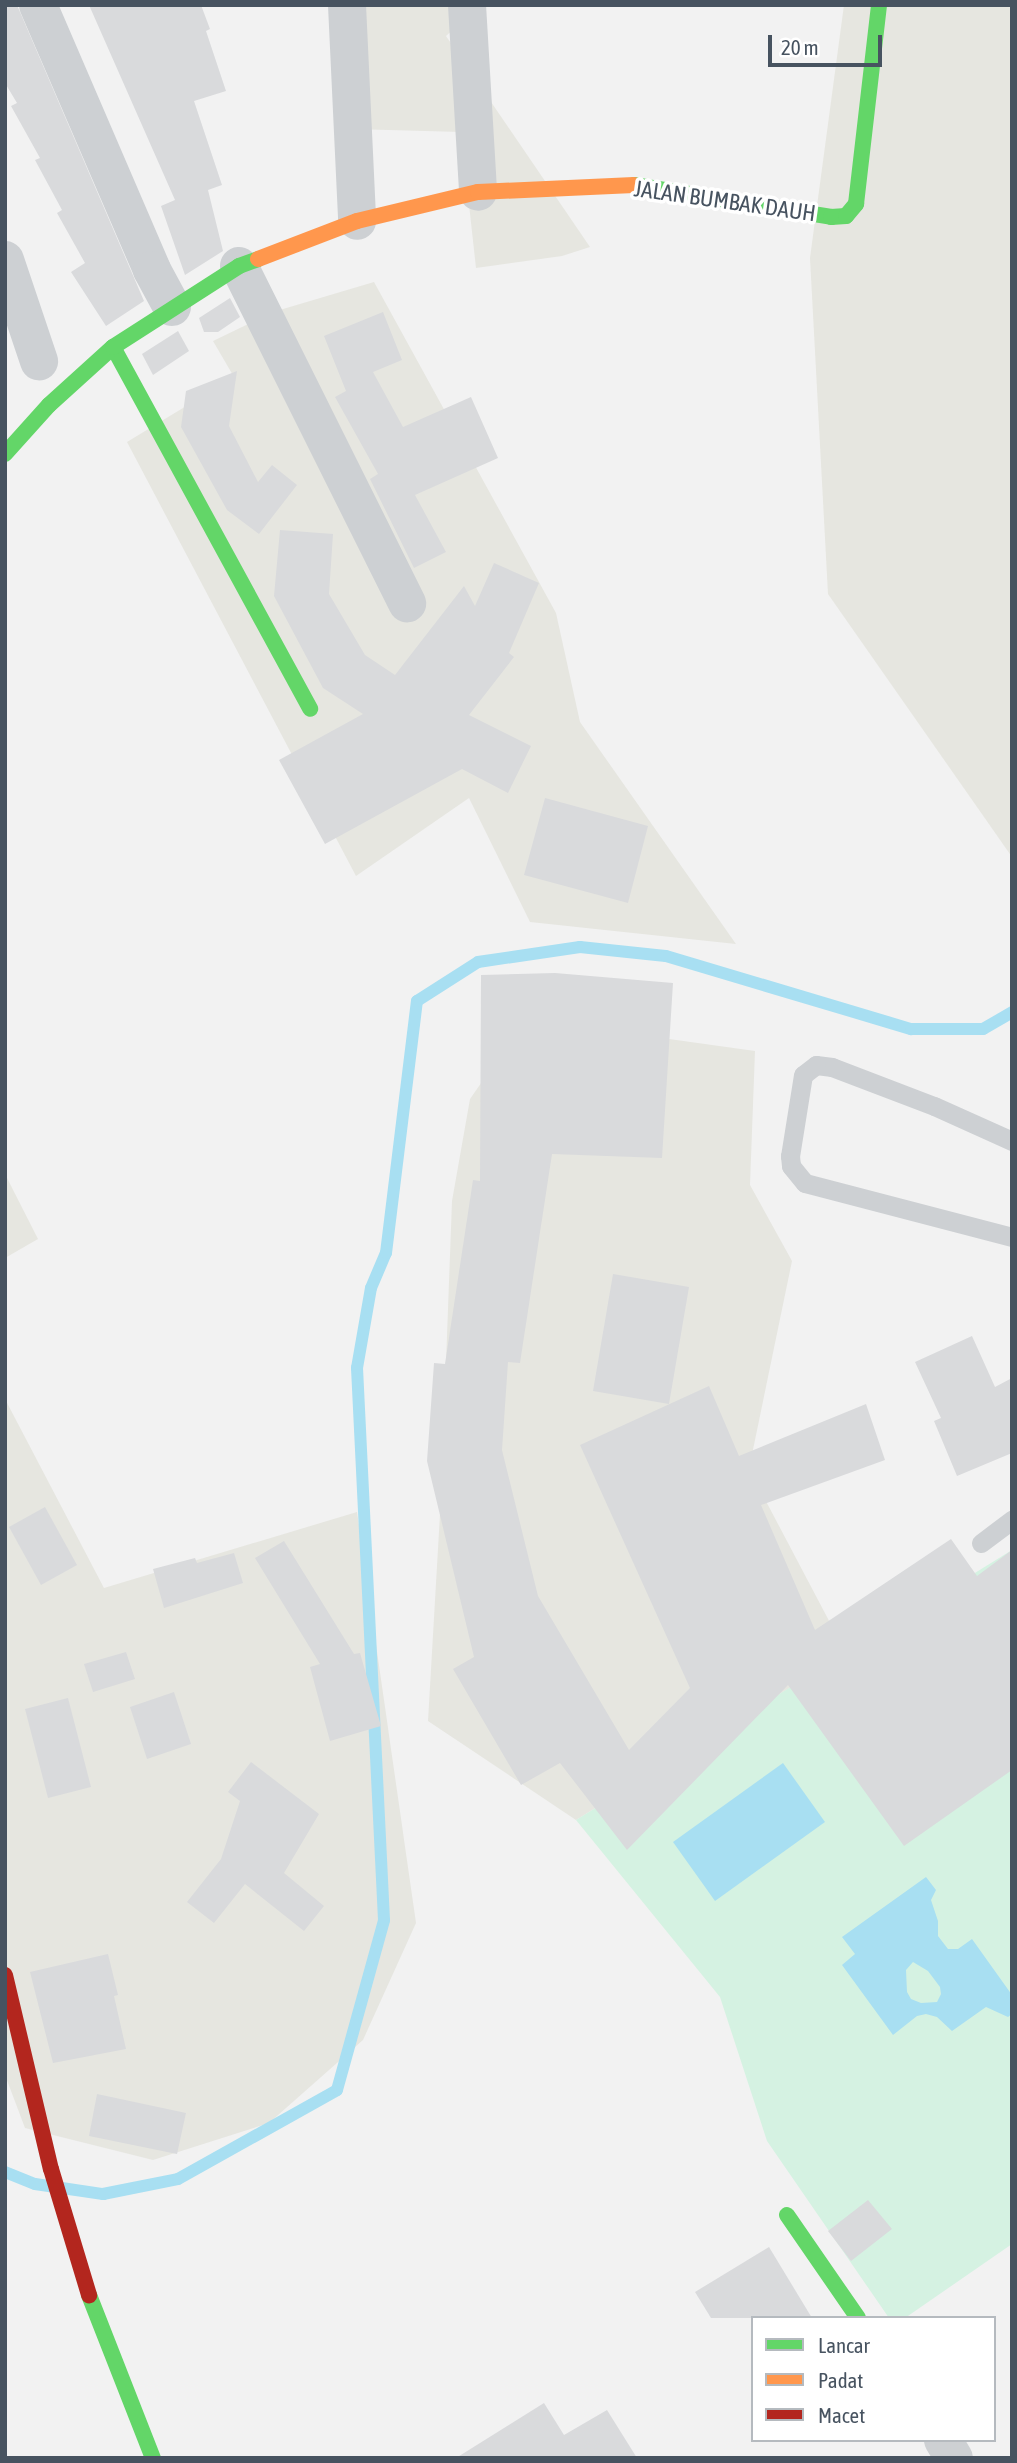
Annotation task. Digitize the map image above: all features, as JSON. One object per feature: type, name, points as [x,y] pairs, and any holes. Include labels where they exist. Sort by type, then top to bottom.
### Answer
[{"type":"street","points":[[38,5],[152,270],[172,307]]},
{"type":"street","points":[[346,5],[357,221]]},
{"type":"street","points":[[467,5],[478,192]]},
{"type":"street","name":"JALAN BUMBAK DAUH","points":[[5,454],[49,405],[113,347],[172,307],[239,266],[357,221],[478,192],[635,185],[831,217],[845,216],[856,204],[879,5]]},
{"type":"street","points":[[5,260],[39,361]]},
{"type":"street","points":[[239,266],[407,603]]},
{"type":"street","points":[[113,347],[310,709]]},
{"type":"street","points":[[5,1975],[51,2169],[89,2296],[153,2458]]},
{"type":"street","points":[[787,2215],[857,2316]]},
{"type":"street","points":[[944,2442],[954,2458]]},
{"type":"lane","points":[[1012,1141],[933,1106],[832,1068],[816,1065],[803,1075],[790,1156],[791,1166],[805,1183],[1012,1237]]},
{"type":"lane","points":[[981,1543],[1012,1520]]},
{"type":"shaded area","points":[[334,5],[480,5],[446,36],[590,247],[562,256],[476,268],[461,132],[352,129]]},
{"type":"shaded area","points":[[844,5],[1012,5],[1012,857],[828,594],[810,258]]},
{"type":"shaded area","points":[[374,282],[556,613],[580,722],[736,944],[530,922],[469,798],[356,876],[127,442],[234,377],[213,341],[273,312]]},
{"type":"shaded area","points":[[619,1032],[755,1051],[750,1185],[792,1261],[749,1469],[846,1653],[576,1820],[428,1721],[441,1497],[452,1201],[470,1099],[509,1043]]},
{"type":"shaded area","points":[[5,1174],[38,1239],[5,1258]]},
{"type":"shaded area","points":[[5,1399],[104,1588],[357,1512],[416,1923],[363,2040],[269,2123],[153,2160],[25,2128],[5,2075]]},
{"type":"green space","points":[[1012,1550],[1012,2244],[908,2316],[888,2316],[767,2141],[720,1997],[576,1820]]},
{"type":"water","points":[[783,1763],[825,1822],[715,1901],[673,1842]]},
{"type":"water","points":[[926,1877],[936,1890],[931,1900],[938,1921],[938,1936],[948,1949],[958,1949],[972,1939],[1012,1995],[1012,2014],[1008,2017],[986,2007],[952,2031],[937,2017],[926,2014],[917,2016],[893,2035],[842,1965],[855,1954],[842,1937]],"holes":[[[913,1962],[928,1971],[940,1987],[941,1994],[937,2002],[921,2003],[911,1999],[907,1992],[906,1970]]]},
{"type":"building","points":[[5,5],[17,5],[144,301],[106,326],[71,272],[85,263],[57,213],[62,210],[35,160],[40,158],[11,106],[17,103],[5,83]]},
{"type":"building","points":[[89,5],[201,5],[210,29],[206,31],[226,91],[194,101],[222,185],[208,190],[223,251],[185,275],[161,206],[175,200]]},
{"type":"building","points":[[230,298],[240,317],[218,332],[204,332],[199,318]]},
{"type":"building","points":[[383,312],[402,360],[373,372],[403,427],[471,397],[498,458],[415,495],[446,552],[414,568],[370,479],[378,474],[335,397],[346,391],[324,336]]},
{"type":"building","points":[[178,331],[189,351],[153,375],[142,354]]},
{"type":"building","points":[[237,371],[229,426],[258,482],[272,465],[297,485],[259,534],[227,510],[181,427],[186,391]]},
{"type":"building","points":[[280,530],[333,534],[329,594],[365,655],[395,675],[464,586],[475,606],[494,563],[539,583],[509,653],[514,657],[469,715],[531,746],[508,793],[462,769],[325,844],[279,760],[363,714],[323,688],[274,596]]},
{"type":"building","points":[[545,798],[648,826],[628,903],[524,875]]},
{"type":"building","points":[[555,973],[673,983],[662,1158],[552,1154],[520,1363],[508,1362],[502,1450],[538,1596],[629,1750],[690,1688],[580,1445],[709,1386],[739,1456],[866,1404],[885,1460],[761,1505],[815,1630],[951,1539],[977,1576],[1012,1550],[1012,1770],[904,1846],[788,1685],[627,1850],[560,1763],[521,1785],[453,1669],[474,1657],[427,1461],[434,1363],[445,1364],[473,1180],[480,1181],[481,975]]},
{"type":"building","points":[[613,1274],[689,1287],[669,1404],[593,1391]]},
{"type":"building","points":[[972,1336],[995,1387],[1012,1378],[1012,1453],[957,1476],[934,1421],[941,1418],[915,1362]]},
{"type":"building","points":[[45,1507],[77,1565],[41,1585],[9,1527]]},
{"type":"building","points":[[284,1541],[354,1654],[360,1653],[381,1726],[330,1741],[310,1667],[320,1664],[255,1558]]},
{"type":"building","points":[[234,1553],[243,1583],[164,1608],[153,1569],[195,1558],[197,1563]]},
{"type":"building","points":[[126,1652],[135,1679],[93,1692],[84,1664]]},
{"type":"building","points":[[174,1692],[191,1744],[147,1759],[130,1707]]},
{"type":"building","points":[[68,1698],[91,1787],[48,1798],[25,1709]]},
{"type":"building","points":[[251,1762],[319,1814],[284,1873],[324,1906],[304,1931],[245,1884],[214,1923],[187,1902],[221,1859],[240,1801],[228,1792]]},
{"type":"building","points":[[108,1954],[118,1995],[114,1996],[126,2049],[53,2063],[30,1972]]},
{"type":"building","points":[[97,2094],[186,2113],[177,2154],[89,2136]]},
{"type":"building","points":[[868,2200],[892,2229],[851,2261],[828,2231]]},
{"type":"building","points":[[769,2247],[811,2316],[711,2318],[695,2292]]},
{"type":"building","points":[[544,2403],[564,2435],[607,2410],[637,2458],[456,2458]]},
{"type":"waterway","points":[[5,2172],[35,2184],[103,2194],[178,2179],[337,2090],[384,1920],[357,1368],[371,1288],[386,1253],[417,1001],[478,962],[580,947],[666,956],[911,1029],[983,1029],[1012,1012]]},
{"type":"traffic: fast","points":[[634,185],[831,217],[846,216],[856,204],[879,5]]},
{"type":"traffic: fast","points":[[5,454],[49,405],[113,347],[239,266],[258,259]]},
{"type":"traffic: fast","points":[[113,347],[310,709]]},
{"type":"traffic: fast","points":[[787,2215],[857,2316]]},
{"type":"traffic: fast","points":[[89,2295],[153,2458]]},
{"type":"traffic: slow","points":[[258,259],[357,221],[478,192],[634,185]]},
{"type":"traffic: jam","points":[[5,1975],[51,2169],[89,2295]]}]
